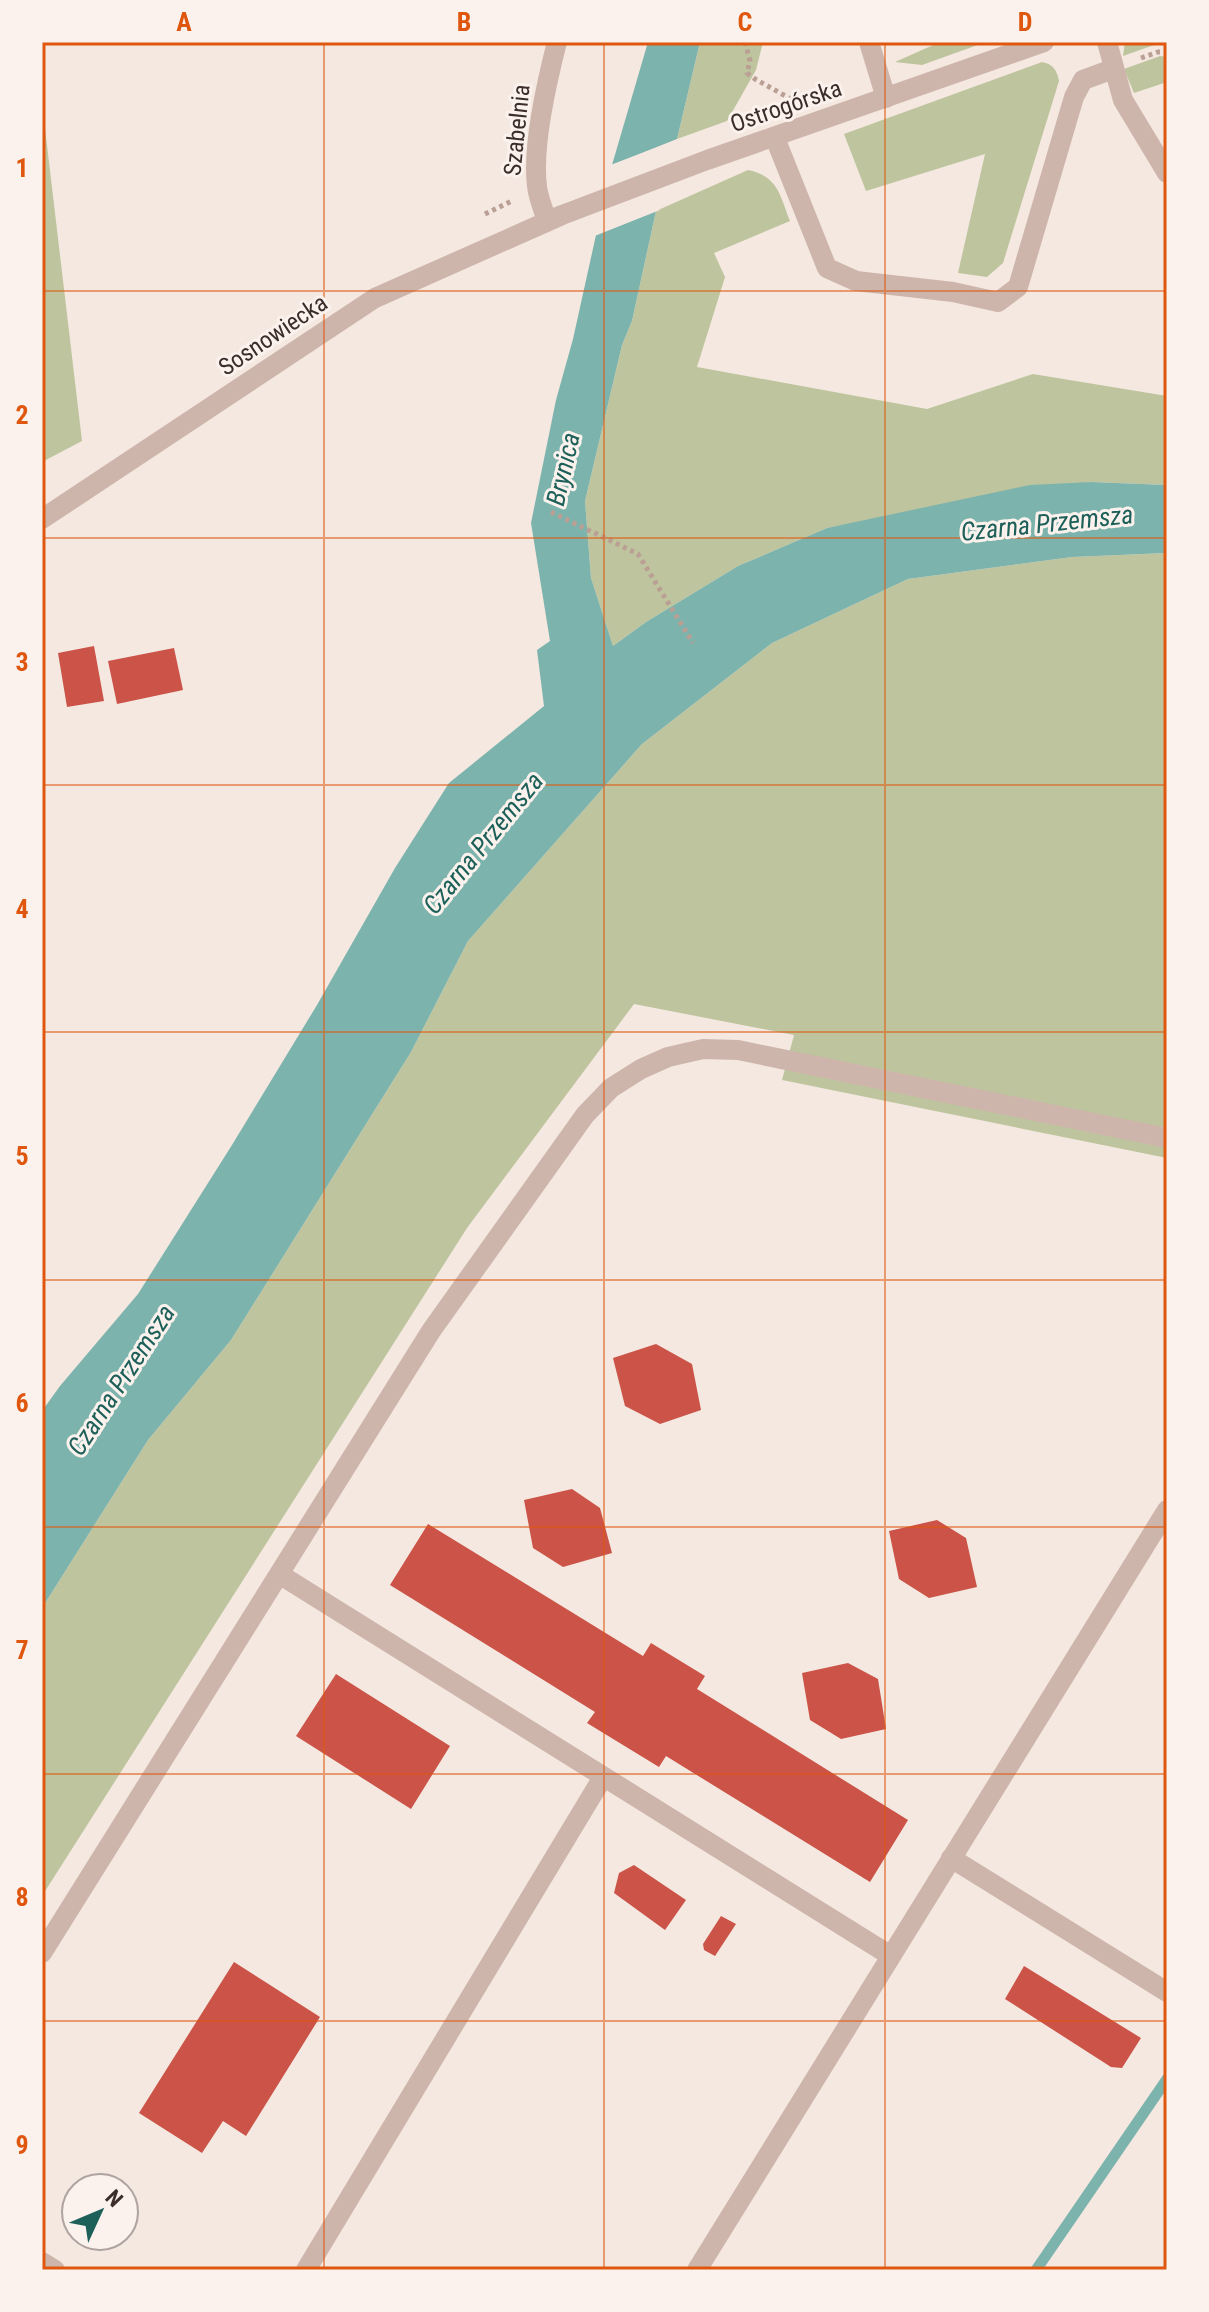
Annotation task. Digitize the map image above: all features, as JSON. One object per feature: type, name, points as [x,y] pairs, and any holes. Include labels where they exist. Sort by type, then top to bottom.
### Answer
[{"type":"street","name":"Szabelnia","points":[[555,218],[537,188],[536,168],[546,83],[557,42]]},
{"type":"street","points":[[869,42],[886,98]]},
{"type":"street","name":"Ostrogórska","points":[[555,218],[707,160],[1044,42]]},
{"type":"street","points":[[1107,42],[1113,69],[1130,114],[1167,173]]},
{"type":"street","points":[[775,138],[827,268],[856,281],[953,292],[998,302],[1018,287],[1074,97],[1083,80],[1113,69]]},
{"type":"street","name":"Sosnowiecka","points":[[42,519],[375,298],[555,218]]},
{"type":"street","points":[[42,1953],[431,1331],[585,1115],[611,1088],[668,1057],[703,1049],[738,1050],[1167,1138]]},
{"type":"street","points":[[697,2270],[1167,1510]]},
{"type":"street","points":[[279,1574],[891,1956]]},
{"type":"street","points":[[306,2270],[603,1777]]},
{"type":"street","points":[[951,1858],[1167,1992]]},
{"type":"street","points":[[42,2262],[55,2270]]},
{"type":"path","points":[[745,42],[750,61],[747,73],[800,102]]},
{"type":"path","points":[[551,512],[638,554],[693,643]]},
{"type":"green space","points":[[700,42],[763,42],[756,70],[727,121],[677,139]]},
{"type":"green space","points":[[940,42],[986,42],[922,65],[895,62]]},
{"type":"green space","points":[[1125,42],[1167,42],[1167,45],[1157,44],[1123,56]]},
{"type":"green space","points":[[1160,56],[1167,57],[1167,82],[1134,93],[1124,69]]},
{"type":"green space","points":[[1042,62],[1054,68],[1059,81],[1003,263],[987,277],[958,273],[985,154],[866,191],[844,134]]},
{"type":"green space","points":[[42,103],[82,441],[42,462]]},
{"type":"green space","points":[[748,170],[772,182],[790,221],[714,253],[725,277],[697,367],[927,409],[1033,374],[1167,396],[1167,485],[1091,482],[827,528],[738,566],[646,622],[613,646],[591,578],[585,501],[622,345],[632,321],[656,211]]},
{"type":"green space","points":[[1167,553],[1167,1158],[782,1080],[794,1035],[634,1004],[467,1228],[42,1896],[42,1608],[148,1440],[231,1340],[411,1052],[468,941],[642,744],[772,643],[908,579],[1072,557]]},
{"type":"water","points":[[648,42],[700,42],[677,139],[612,165]]},
{"type":"water","points":[[656,211],[632,321],[622,345],[585,501],[591,578],[613,646],[646,622],[738,566],[827,528],[1030,485],[1091,482],[1167,485],[1167,553],[1072,557],[908,579],[772,643],[642,744],[468,941],[411,1052],[231,1340],[148,1440],[42,1608],[42,1411],[138,1294],[232,1145],[395,868],[449,783],[544,706],[537,650],[550,641],[531,523],[556,400],[596,235]]},
{"type":"pier","points":[[681,138],[678,143],[613,168],[608,166]]},
{"type":"pier","points":[[654,207],[660,210],[592,237],[595,231]]},
{"type":"building","points":[[94,646],[104,701],[67,707],[58,653]]},
{"type":"building","points":[[174,648],[183,690],[117,704],[108,661]]},
{"type":"building","points":[[656,1344],[692,1364],[701,1410],[660,1424],[625,1406],[613,1358]]},
{"type":"building","points":[[572,1489],[600,1508],[612,1553],[563,1567],[533,1548],[524,1500]]},
{"type":"building","points":[[937,1520],[966,1538],[977,1587],[929,1598],[899,1579],[889,1531]]},
{"type":"building","points":[[428,1524],[643,1656],[651,1643],[705,1676],[697,1689],[908,1820],[870,1882],[666,1756],[659,1767],[587,1723],[595,1712],[390,1585]]},
{"type":"building","points":[[848,1663],[878,1679],[886,1729],[841,1739],[810,1720],[802,1673]]},
{"type":"building","points":[[336,1674],[450,1746],[411,1809],[296,1736]]},
{"type":"building","points":[[634,1865],[686,1900],[665,1930],[614,1893],[619,1873]]},
{"type":"building","points":[[721,1916],[736,1924],[715,1956],[704,1950],[703,1944]]},
{"type":"building","points":[[234,1962],[320,2017],[246,2136],[223,2121],[202,2153],[139,2113]]},
{"type":"building","points":[[1024,1966],[1141,2038],[1122,2068],[1111,2067],[1005,1999]]},
{"type":"waterway","points":[[1036,2270],[1167,2079]]},
{"type":"water label","name":"Brynica","points":[[563,469]]},
{"type":"water label","name":"Czarna Przemsza","points":[[1047,523]]},
{"type":"water label","name":"Czarna Przemsza","points":[[483,843]]},
{"type":"water label","name":"Czarna Przemsza","points":[[121,1380]]}]
